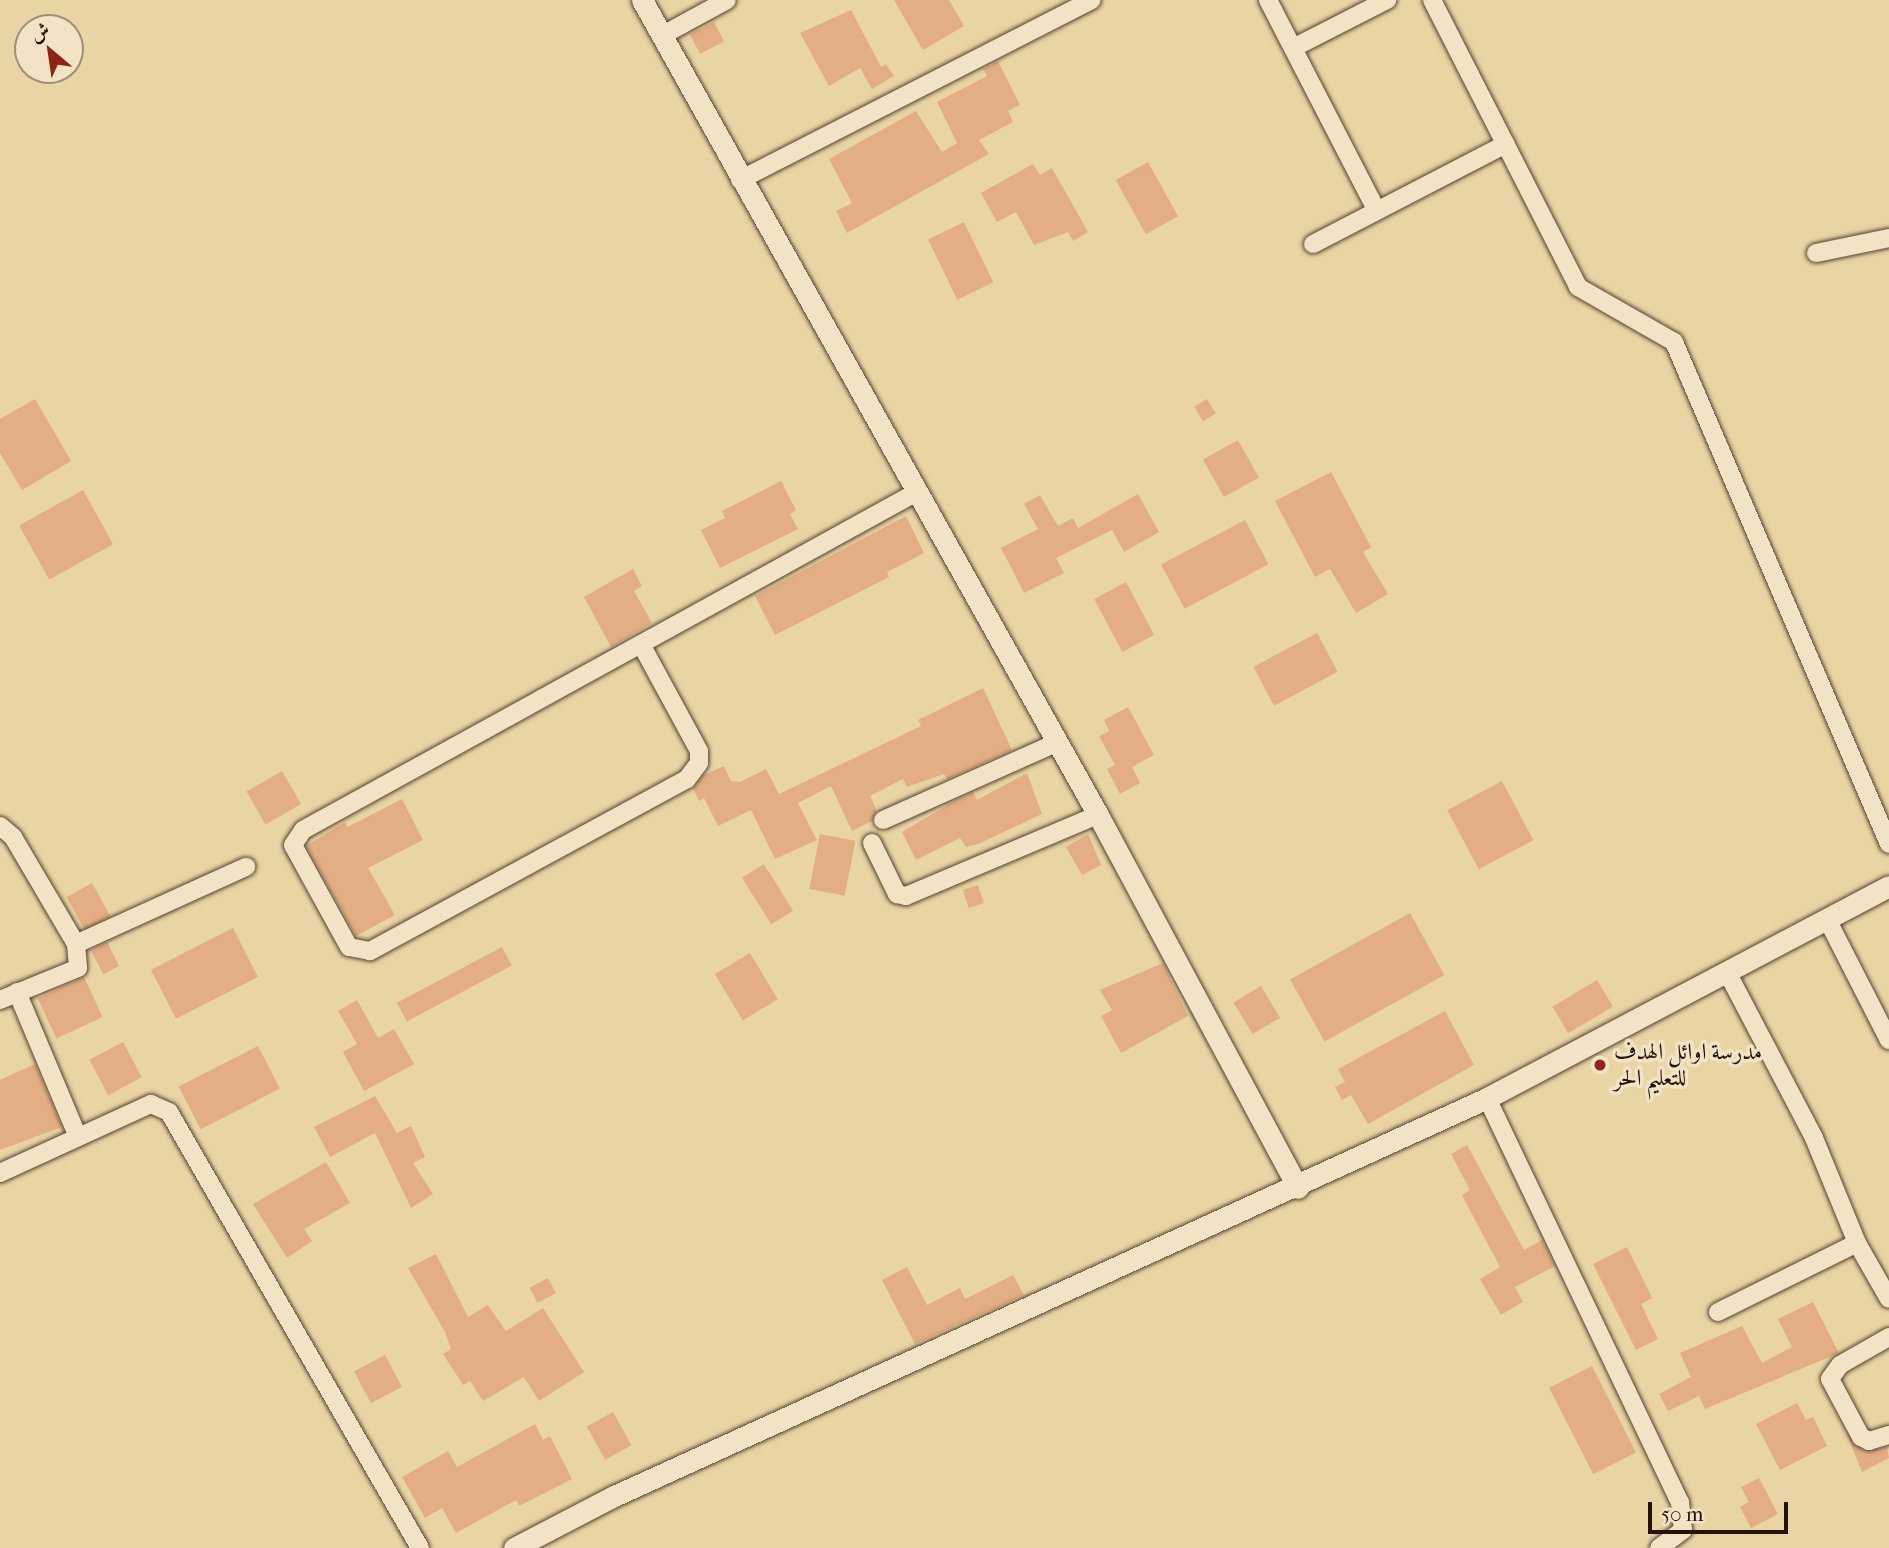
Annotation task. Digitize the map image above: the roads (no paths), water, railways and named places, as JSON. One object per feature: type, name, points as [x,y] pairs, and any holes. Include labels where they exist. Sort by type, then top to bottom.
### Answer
[{"type":"street","points":[[642,0],[740,180],[1058,742],[1298,1188]]},
{"type":"street","points":[[661,36],[727,0]]},
{"type":"street","points":[[740,180],[1092,0]]},
{"type":"street","points":[[1268,0],[1377,211]]},
{"type":"street","points":[[1293,48],[1387,0]]},
{"type":"street","points":[[1432,0],[1578,287],[1674,342],[1889,844]]},
{"type":"street","points":[[1313,244],[1506,144]]},
{"type":"street","points":[[1816,253],[1889,238]]},
{"type":"street","points":[[642,646],[699,751],[699,763],[687,779],[370,950],[349,947],[293,845],[295,836],[917,492]]},
{"type":"street","points":[[883,820],[1058,742]]},
{"type":"street","points":[[872,843],[897,894],[906,896],[1098,815]]},
{"type":"street","points":[[0,826],[13,837],[76,944],[78,968],[0,1000]]},
{"type":"street","points":[[76,944],[246,867]]},
{"type":"street","points":[[514,1548],[612,1497],[1298,1188],[1488,1098],[1728,974],[1889,886]]},
{"type":"street","points":[[1828,921],[1889,1040]]},
{"type":"street","points":[[1728,974],[1814,1138],[1857,1243],[1889,1299]]},
{"type":"street","points":[[17,992],[78,1137]]},
{"type":"street","points":[[1488,1098],[1680,1502],[1683,1530],[1659,1548]]},
{"type":"street","points":[[0,1173],[152,1104],[169,1112],[420,1548]]},
{"type":"street","points":[[1718,1312],[1857,1243]]},
{"type":"street","points":[[1889,1337],[1840,1365],[1830,1379],[1861,1437],[1869,1441],[1889,1435]]},
{"type":"place","name":"مدرسة اوائل الهدف للتعليم الحر","points":[[1600,1065]]}]
